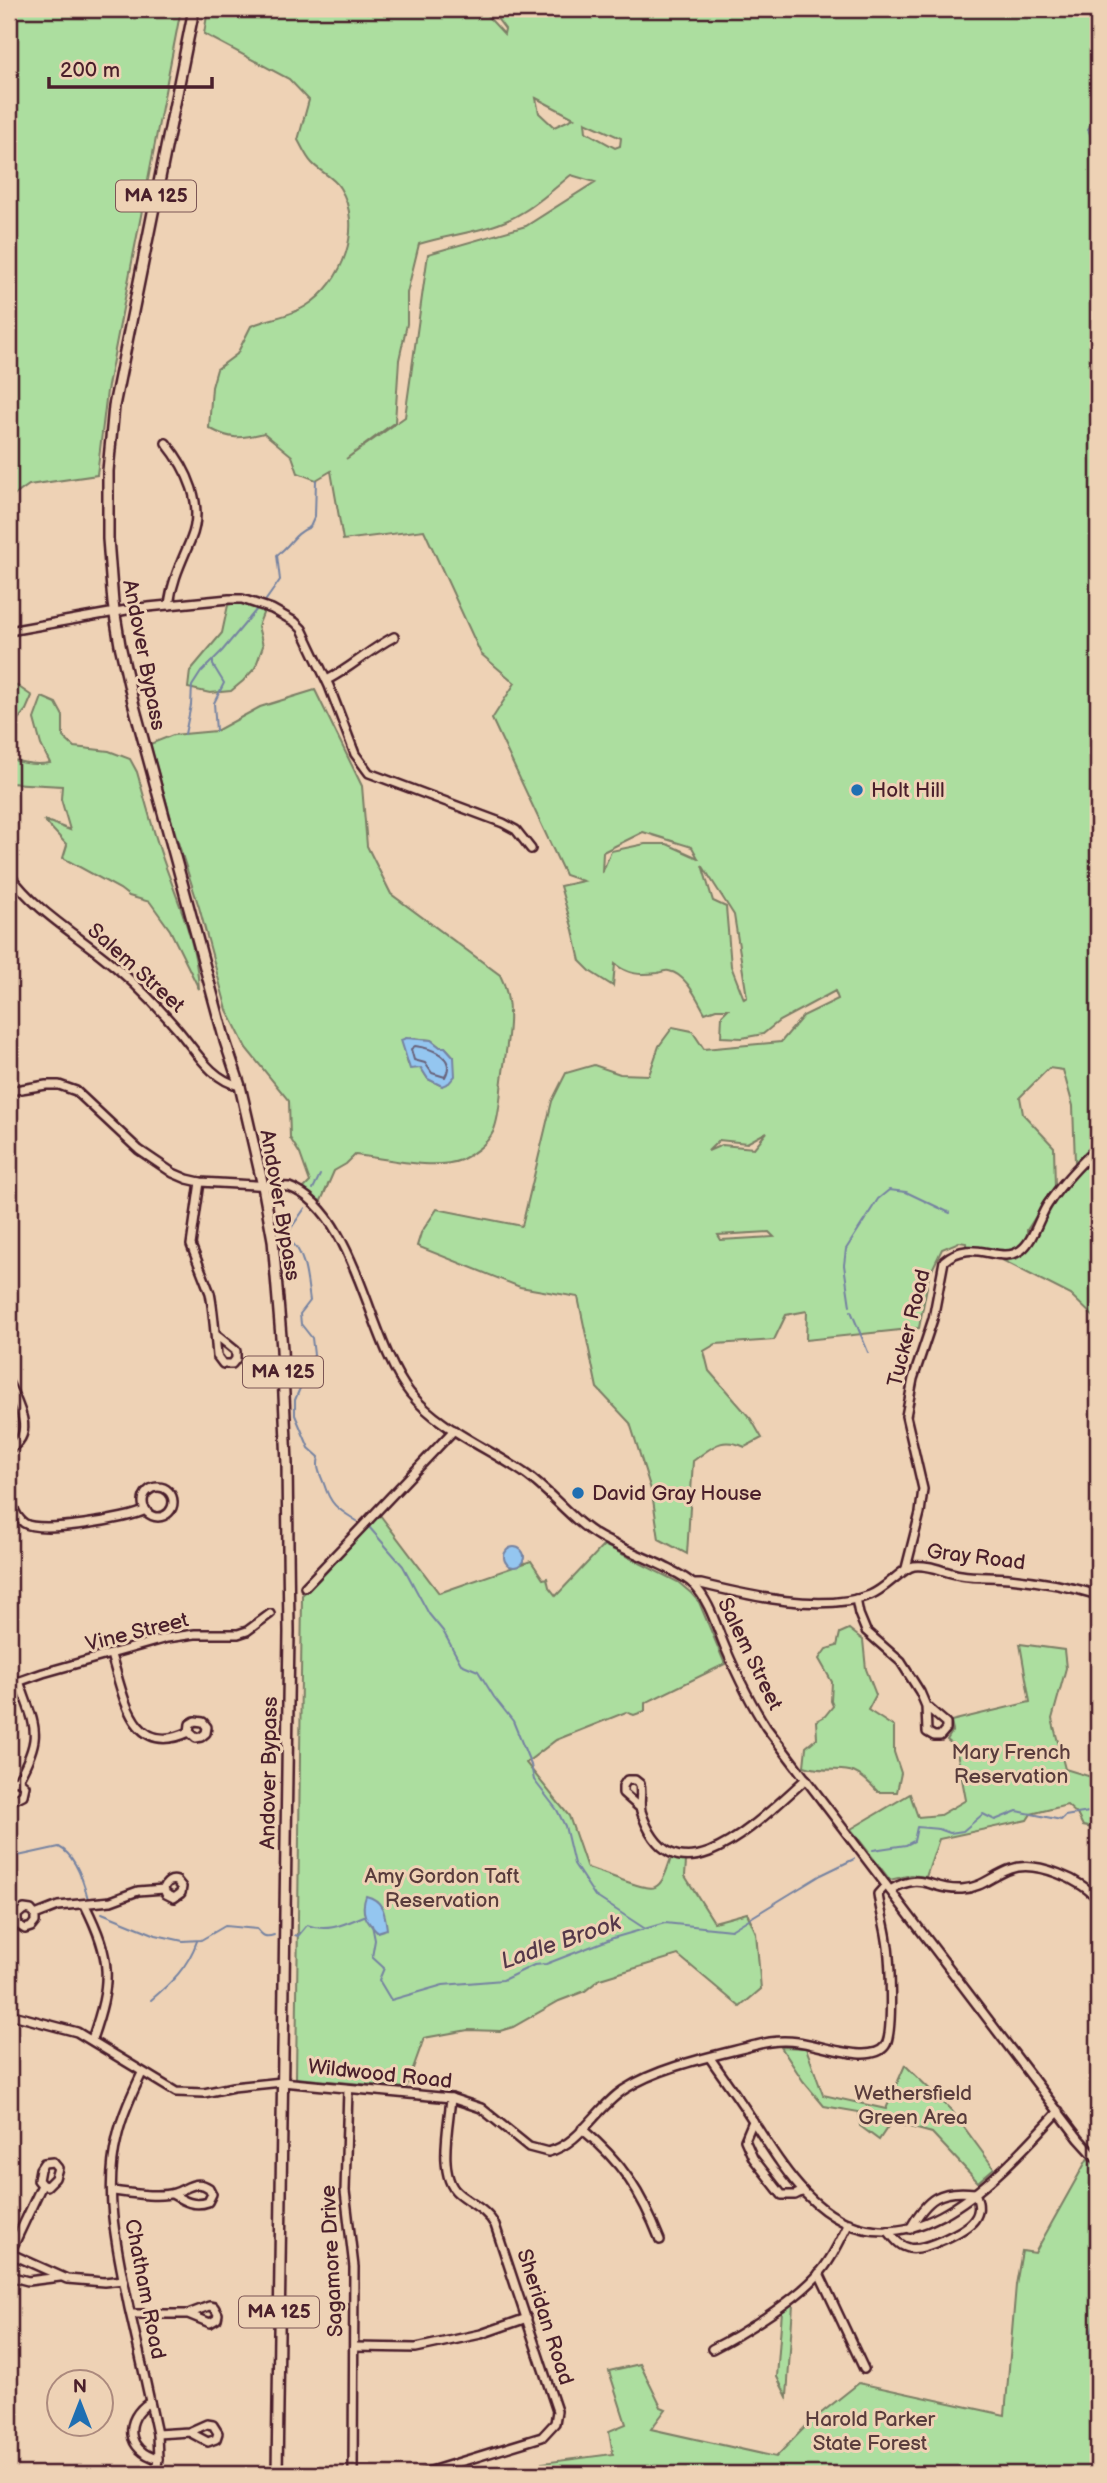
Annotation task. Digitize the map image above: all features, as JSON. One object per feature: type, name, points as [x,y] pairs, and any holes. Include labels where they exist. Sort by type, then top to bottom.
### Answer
[{"type":"main road","name":"Andover Bypass","points":[[194,9],[114,406],[108,471],[108,539],[115,612],[136,715],[225,1041],[240,1086],[263,1186],[276,1271],[287,1464],[289,1632],[277,2474]]},
{"type":"street","points":[[166,443],[183,466],[195,502],[193,534],[173,580],[169,605]]},
{"type":"street","points":[[9,631],[115,612],[237,598],[280,612],[302,629],[327,680],[355,754],[369,773],[503,823],[516,830],[531,849]]},
{"type":"street","points":[[327,680],[394,637]]},
{"type":"street","name":"Salem Street","points":[[9,874],[38,907],[127,977],[178,1029],[217,1075],[226,1083],[240,1086]]},
{"type":"street","name":"Salem Street","points":[[9,1091],[46,1085],[76,1091],[139,1150],[173,1173],[200,1182],[273,1185],[296,1190],[323,1213],[349,1254],[397,1375],[416,1400],[454,1430],[529,1477],[573,1518],[597,1536],[693,1584],[710,1609],[750,1702],[1098,2161]]},
{"type":"street","name":"Tucker Road","points":[[906,1568],[920,1513],[923,1489],[906,1416],[913,1379],[933,1319],[944,1261],[961,1251],[1006,1255],[1018,1252],[1028,1242],[1058,1189],[1098,1147]]},
{"type":"street","points":[[200,1182],[191,1245],[210,1293],[215,1334]]},
{"type":"street","points":[[9,1384],[25,1425],[22,1437],[9,1449]]},
{"type":"street","points":[[305,1587],[454,1430]]},
{"type":"street","points":[[9,1484],[18,1518],[33,1528],[123,1518],[146,1510]]},
{"type":"street","points":[[160,1488],[170,1494],[172,1507],[166,1514],[154,1516],[146,1510],[144,1499],[151,1489],[160,1488]]},
{"type":"street","name":"Gray Road","points":[[693,1584],[775,1600],[856,1599],[877,1592],[892,1583],[906,1568],[927,1566],[957,1575],[1008,1578],[1066,1586],[1098,1595]]},
{"type":"street","points":[[856,1599],[866,1631],[901,1662],[926,1706]]},
{"type":"street","name":"Vine Street","points":[[9,1685],[154,1641],[184,1635],[238,1634],[247,1631],[270,1614]]},
{"type":"street","points":[[111,1655],[131,1716],[141,1730],[162,1738],[173,1738],[189,1732]]},
{"type":"street","points":[[19,1681],[33,1723],[35,1742],[19,1780]]},
{"type":"street","points":[[640,1808],[651,1834],[661,1847],[678,1856],[695,1856],[741,1835],[806,1779]]},
{"type":"street","points":[[9,1782],[19,1780]]},
{"type":"street","points":[[9,1796],[15,1799],[23,1795],[25,1786],[19,1780]]},
{"type":"street","points":[[888,1887],[917,1880],[951,1889],[968,1889],[985,1884],[1011,1869],[1026,1866],[1074,1880],[1087,1887],[1098,1900]]},
{"type":"street","name":"Wildwood Road","points":[[9,2014],[78,2032],[176,2092],[190,2094],[282,2082],[451,2098],[481,2108],[536,2150],[548,2152],[558,2149],[615,2096],[633,2083],[660,2072],[779,2041],[807,2043],[862,2054],[877,2052],[885,2046],[890,2025],[888,1942],[878,1894],[888,1887]]},
{"type":"street","points":[[35,1915],[58,1906],[111,1901],[138,1891],[164,1889]]},
{"type":"street","points":[[85,1905],[104,1948],[108,1972],[105,1996],[92,2039]]},
{"type":"street","points":[[710,2058],[803,2191],[825,2210],[849,2223],[888,2231],[911,2229],[946,2214],[1010,2162],[1059,2111]]},
{"type":"street","name":"Chatham Road","points":[[142,2073],[125,2111],[116,2140],[114,2234],[157,2434],[156,2474]]},
{"type":"street","name":"Sagamore Drive","points":[[348,2089],[345,2191],[354,2253],[353,2474]]},
{"type":"street","name":"Sheridan Road","points":[[421,2474],[535,2440],[552,2428],[557,2411],[492,2221],[480,2207],[455,2191],[447,2178],[451,2098]]},
{"type":"street","points":[[753,2120],[745,2140],[753,2158],[782,2195],[803,2191]]},
{"type":"street","points":[[582,2129],[625,2170],[644,2202],[660,2240]]},
{"type":"street","points":[[113,2191],[172,2194],[189,2203],[202,2204],[210,2200],[212,2194],[207,2186],[197,2184],[172,2194]]},
{"type":"street","points":[[42,2185],[9,2253],[60,2277]]},
{"type":"street","points":[[911,2229],[920,2211],[936,2197],[953,2191],[975,2193]]},
{"type":"street","points":[[888,2231],[896,2241],[908,2248],[928,2246],[973,2222],[979,2210],[975,2193]]},
{"type":"street","points":[[712,2349],[769,2314],[819,2273],[836,2249],[849,2223]]},
{"type":"street","points":[[819,2273],[864,2369]]},
{"type":"street","points":[[9,2276],[28,2281],[60,2277],[94,2281],[123,2280]]},
{"type":"street","points":[[131,2314],[188,2314]]},
{"type":"street","points":[[355,2347],[416,2348],[481,2333],[527,2318]]},
{"type":"street","points":[[150,2402],[142,2407],[134,2419],[132,2438],[144,2455],[158,2459]]},
{"type":"street","points":[[157,2434],[189,2432]]},
{"type":"green space","points":[[9,9],[181,9],[107,391],[97,475],[29,485],[9,499]]},
{"type":"green space","points":[[208,9],[359,9],[369,13],[388,9],[481,9],[504,34],[505,29],[490,9],[1098,9],[1098,1139],[1075,1162],[1073,1106],[1063,1070],[1049,1068],[1020,1097],[1023,1114],[1054,1147],[1055,1187],[1017,1250],[1005,1253],[982,1247],[966,1247],[966,1243],[959,1242],[942,1249],[929,1276],[919,1328],[806,1340],[807,1311],[786,1315],[774,1340],[716,1344],[704,1351],[709,1371],[751,1419],[762,1438],[745,1447],[729,1443],[717,1445],[693,1461],[687,1554],[659,1539],[652,1493],[630,1423],[597,1388],[578,1297],[520,1287],[417,1246],[421,1233],[437,1209],[522,1226],[552,1101],[566,1073],[594,1065],[620,1074],[649,1075],[659,1046],[673,1027],[692,1031],[704,1049],[781,1042],[803,1016],[838,999],[835,991],[779,1021],[763,1034],[742,1038],[721,1037],[722,1015],[728,1009],[705,1013],[690,988],[675,973],[635,973],[615,964],[613,986],[591,972],[580,961],[560,886],[583,881],[565,875],[492,719],[515,683],[481,654],[424,530],[343,540],[331,471],[316,480],[298,473],[292,456],[264,433],[236,437],[209,428],[212,387],[217,369],[237,354],[251,326],[299,310],[319,296],[339,269],[346,253],[350,220],[347,203],[340,188],[310,161],[298,140],[309,100],[289,79],[204,34]],"holes":[[[536,98],[574,118],[554,127],[539,113]],[[585,122],[621,138],[620,146],[615,148],[586,132]],[[571,175],[595,182],[526,226],[428,254],[405,417],[346,459],[395,422],[399,360],[407,324],[407,293],[419,244],[498,224],[536,204]],[[643,832],[692,847],[698,858],[667,844],[645,844],[611,851],[602,873],[603,852]],[[702,865],[734,915],[747,997],[744,999],[731,966],[726,907],[713,901]],[[767,1132],[754,1148],[722,1145],[708,1151],[719,1140],[747,1143]],[[769,1232],[774,1237],[721,1240],[718,1235]]]},
{"type":"green space","points":[[239,602],[264,611],[258,626],[263,646],[255,668],[231,691],[210,693],[188,688],[190,671],[222,633],[228,605]]},
{"type":"green space","points":[[9,683],[32,696],[26,710],[9,730]]},
{"type":"green space","points":[[315,690],[362,786],[367,846],[391,894],[500,975],[508,1000],[509,1027],[498,1113],[493,1132],[487,1141],[470,1155],[450,1163],[409,1163],[355,1155],[334,1171],[321,1201],[308,1196],[303,1189],[310,1182],[300,1154],[290,1138],[289,1101],[246,1048],[227,1010],[150,744],[173,735],[216,731],[260,707]],"holes":[[[412,1038],[431,1040],[440,1047],[445,1047],[454,1057],[442,1086],[428,1079],[421,1068],[408,1064],[405,1054]]]},
{"type":"green space","points":[[42,697],[56,703],[63,716],[63,737],[74,747],[109,751],[130,759],[137,772],[157,842],[191,941],[199,989],[170,930],[150,902],[129,896],[63,858],[67,845],[44,820],[70,830],[61,799],[62,786],[9,783],[9,753],[11,759],[21,762],[50,763],[41,745],[34,719]]},
{"type":"green space","points":[[1098,1149],[1098,1321],[1071,1295],[1002,1260],[1016,1259],[1024,1254],[1058,1194]]},
{"type":"green space","name":"Amy Gordon Taft Reservation","points":[[380,1515],[439,1593],[531,1561],[543,1579],[547,1578],[549,1587],[556,1596],[604,1545],[678,1582],[699,1602],[725,1664],[645,1703],[645,1711],[634,1715],[626,1712],[556,1740],[526,1763],[569,1816],[587,1868],[650,1888],[661,1882],[671,1858],[686,1861],[685,1876],[714,1922],[747,1913],[756,1933],[761,1989],[740,2007],[678,1955],[600,1979],[585,1991],[559,2001],[513,2027],[500,2031],[468,2030],[424,2038],[406,2088],[296,2078],[302,1595]]},
{"type":"green space","points":[[849,1629],[863,1640],[866,1669],[876,1695],[868,1710],[894,1727],[894,1752],[901,1773],[897,1792],[878,1792],[851,1771],[804,1766],[806,1747],[817,1738],[816,1721],[825,1716],[833,1706],[832,1682],[819,1659],[826,1649],[837,1646],[840,1633]]},
{"type":"green space","name":"Mary French Reservation","points":[[1020,1644],[1064,1650],[1066,1668],[1052,1719],[1065,1769],[1098,1779],[1098,1829],[1083,1826],[1077,1814],[1067,1805],[1031,1814],[1027,1820],[939,1839],[926,1877],[911,1875],[890,1880],[851,1829],[910,1794],[918,1817],[940,1815],[966,1800],[956,1747],[947,1740],[953,1730],[951,1721],[1030,1702]]},
{"type":"green space","name":"Wethersfield Green Area","points":[[781,2047],[806,2048],[823,2095],[886,2109],[905,2065],[952,2111],[994,2168],[978,2182],[932,2133],[891,2122],[879,2140],[860,2126],[859,2112],[824,2106],[803,2081]]},
{"type":"green space","name":"Harold Parker State Forest","points":[[1088,2158],[1098,2168],[1098,2474],[545,2474],[542,2463],[613,2454],[609,2431],[626,2424],[609,2371],[640,2364],[661,2407],[666,2409],[651,2429],[776,2457],[810,2422],[859,2383],[1005,2415],[1016,2285],[1022,2251],[1035,2253]]},
{"type":"green space","points":[[793,2304],[787,2397],[777,2377],[782,2311]]},
{"type":"water","points":[[401,1040],[431,1040],[440,1047],[445,1047],[454,1057],[455,1076],[449,1083],[442,1086],[428,1079],[421,1068],[410,1069]]},
{"type":"water","points":[[514,1547],[521,1550],[524,1557],[521,1564],[514,1567],[507,1564],[504,1557],[507,1550]]},
{"type":"water","points":[[366,1896],[380,1904],[387,1929],[377,1932],[367,1920],[364,1912]]},
{"type":"waterway","points":[[1098,118],[1088,129],[1098,155]]},
{"type":"waterway","points":[[266,600],[280,580],[277,555],[310,527],[315,516],[316,480]]},
{"type":"waterway","points":[[185,734],[192,686],[201,672],[257,609]]},
{"type":"waterway","points":[[213,661],[224,683],[214,703],[216,731]]},
{"type":"waterway","points":[[313,1189],[320,1175]]},
{"type":"waterway","points":[[850,1306],[844,1265],[846,1249],[878,1199],[889,1190],[906,1192],[950,1213]]},
{"type":"waterway","points":[[305,1208],[289,1231],[289,1240],[295,1245],[305,1268],[310,1301],[300,1314],[301,1324],[312,1338],[314,1355],[295,1400],[295,1415],[309,1448],[319,1457],[319,1471],[329,1497],[340,1510],[357,1521]]},
{"type":"waterway","points":[[851,1311],[868,1352]]},
{"type":"waterway","points":[[369,1527],[403,1566],[461,1664],[478,1671],[513,1721],[531,1765],[534,1780],[557,1810],[565,1826],[574,1864],[595,1896],[644,1928]]},
{"type":"waterway","name":"Ladle Brook","points":[[873,1850],[906,1845],[914,1841],[917,1827],[950,1833],[963,1831],[983,1814],[995,1820],[1017,1811],[1061,1820],[1065,1816],[1095,1811],[1098,1807]]},
{"type":"waterway","name":"Ladle Brook","points":[[9,1858],[59,1847],[74,1863],[88,1899]]},
{"type":"waterway","name":"Ladle Brook","points":[[372,1925],[375,1940],[372,1957],[384,1968],[379,1980],[391,2000],[443,1985],[503,1980],[534,1965],[546,1964],[613,1938],[665,1923],[731,1930],[821,1875],[854,1859]]},
{"type":"waterway","name":"Ladle Brook","points":[[102,1913],[156,1935],[183,1941],[201,1940],[225,1926],[257,1929],[264,1936],[274,1935]]},
{"type":"waterway","name":"Ladle Brook","points":[[295,1935],[298,1936],[307,1925],[329,1928],[364,1916]]},
{"type":"waterway","points":[[151,2000],[178,1974],[197,1941]]},
{"type":"waterway","points":[[1098,2307],[1091,2335],[1098,2349]]},
{"type":"place","name":"Holt Hill","points":[[857,790]]},
{"type":"place","name":"David Gray House","points":[[578,1493]]}]
